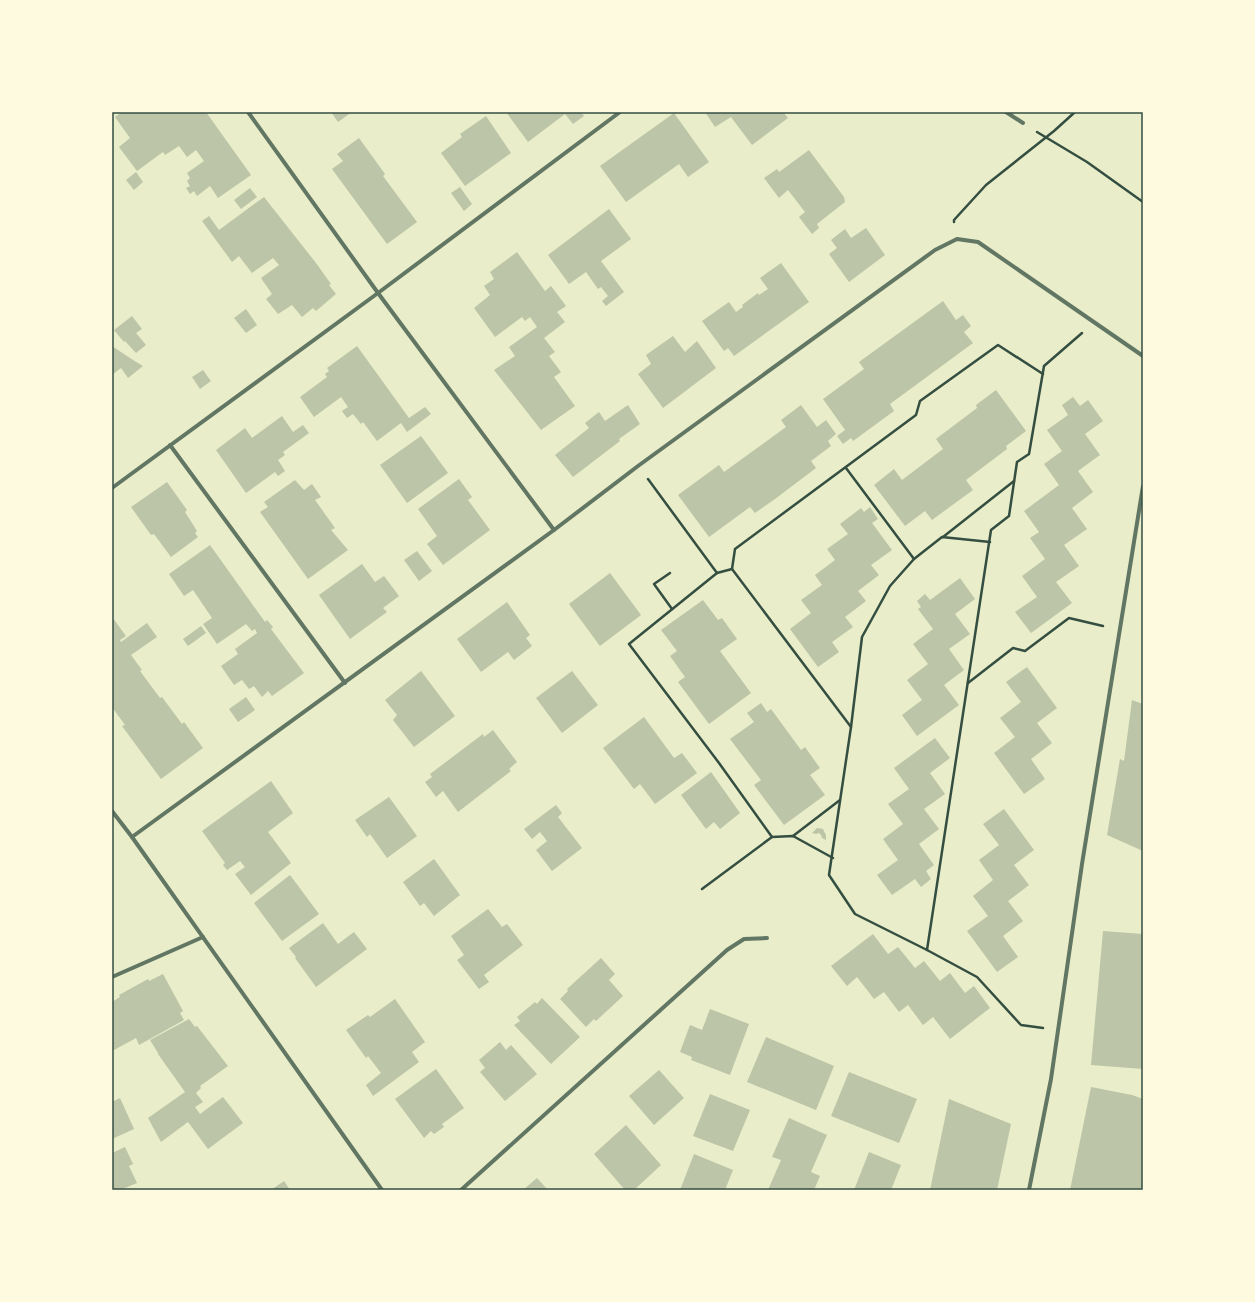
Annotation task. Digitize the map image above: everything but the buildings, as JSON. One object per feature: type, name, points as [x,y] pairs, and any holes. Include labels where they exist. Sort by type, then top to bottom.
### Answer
[{"type":"street","points":[[248,112],[378,292],[554,530]]},
{"type":"street","points":[[112,488],[620,112]]},
{"type":"street","points":[[1006,112],[1022,123]]},
{"type":"street","points":[[132,837],[345,683],[554,530],[638,466],[935,250],[957,239],[978,242],[1143,356]]},
{"type":"street","points":[[170,445],[345,683]]},
{"type":"street","points":[[1029,1190],[1051,1079],[1082,864],[1143,486]]},
{"type":"street","points":[[112,812],[132,837],[382,1190]]},
{"type":"street","points":[[112,977],[203,937]]},
{"type":"street","points":[[461,1190],[727,950],[744,938],[767,938]]},
{"type":"path","points":[[957,239],[954,220],[986,185],[1075,112]]},
{"type":"path","points":[[1022,123],[1087,162],[1143,202]]},
{"type":"path","points":[[927,950],[991,530],[1009,516],[1017,462],[1029,454],[1044,366],[1084,332]]},
{"type":"path","points":[[851,727],[732,569],[735,549],[916,415],[920,401],[998,345],[1043,374]]},
{"type":"path","points":[[638,466],[717,573]]},
{"type":"path","points":[[846,468],[914,558]]},
{"type":"path","points":[[1014,481],[914,558],[890,586],[862,637],[833,858],[829,876],[854,914],[927,950],[977,977],[1021,1025],[1043,1028]]},
{"type":"path","points":[[942,537],[990,542]]},
{"type":"path","points":[[732,569],[717,573],[629,644],[719,763],[772,837]]},
{"type":"path","points":[[670,573],[654,584],[672,609]]},
{"type":"path","points":[[968,683],[1013,648],[1025,652],[1069,618],[1102,626]]},
{"type":"path","points":[[793,836],[841,800]]},
{"type":"path","points":[[702,889],[772,837],[793,836],[833,858]]}]
